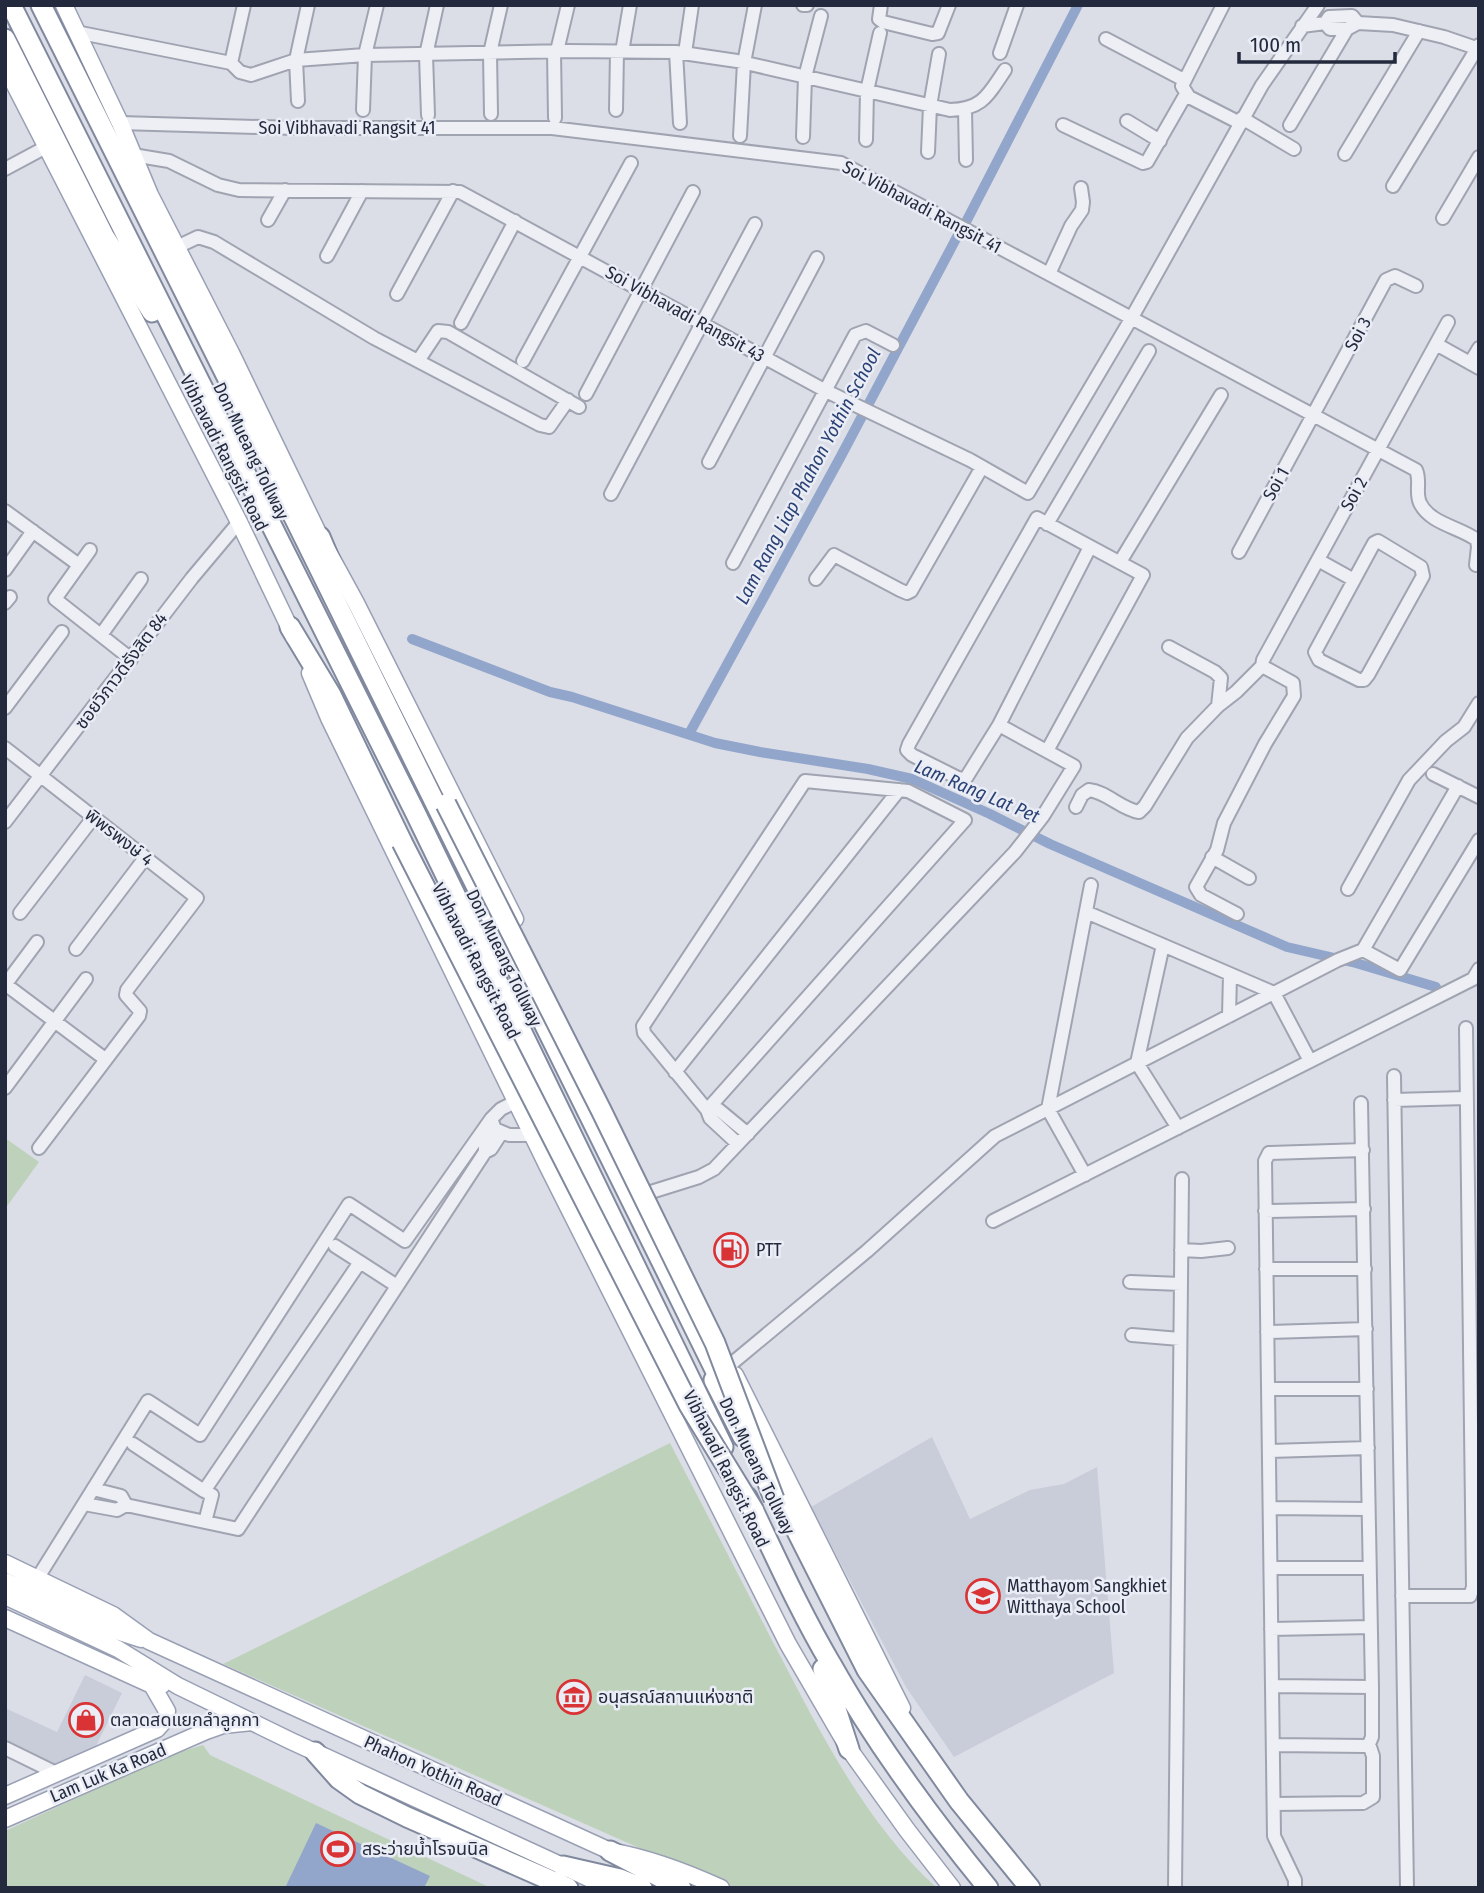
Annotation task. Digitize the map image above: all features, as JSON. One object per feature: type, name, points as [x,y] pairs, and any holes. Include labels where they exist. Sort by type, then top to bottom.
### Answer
[{"type":"highway","name":"Don Mueang Tollway","points":[[11,5],[415,812],[830,1663],[904,1780],[988,1888]]},
{"type":"highway","name":"Don Mueang Tollway","points":[[29,5],[774,1499],[813,1584],[879,1703],[919,1763],[968,1829],[1017,1888]]},
{"type":"highway","name":"Vibhavadi Rangsit Road","points":[[41,5],[262,447],[301,532],[704,1347],[867,1670],[986,1836],[1030,1888]]},
{"type":"highway","points":[[51,5],[69,30],[125,163],[150,195]]},
{"type":"highway","name":"Vibhavadi Rangsit Road","points":[[5,17],[285,572],[824,1669],[930,1834],[974,1888]]},
{"type":"highway","points":[[5,39],[104,236],[152,312]]},
{"type":"highway","points":[[104,236],[121,290]]},
{"type":"highway","points":[[239,370],[262,447]]},
{"type":"highway","points":[[320,537],[344,596],[715,1343],[774,1499]]},
{"type":"highway","points":[[290,627],[331,695],[402,842],[689,1405],[754,1511]]},
{"type":"highway","points":[[704,1347],[740,1384]]},
{"type":"highway","points":[[824,1669],[849,1749]]},
{"type":"highway","points":[[315,1752],[339,1779],[360,1794],[568,1888]]},
{"type":"highway","points":[[610,1850],[681,1888]]},
{"type":"highway","points":[[563,1866],[620,1879],[642,1888]]},
{"type":"main road","name":"Vibhavadi Rangsit Road","points":[[64,5],[69,30],[120,123],[150,195],[651,1192],[730,1365],[925,1753]]},
{"type":"main road","name":"Vibhavadi Rangsit Road","points":[[5,65],[239,522],[290,627],[329,718],[759,1588],[806,1677],[849,1749],[953,1888]]},
{"type":"main road","name":"Phahon Yothin Road","points":[[5,1563],[113,1615],[149,1642]]},
{"type":"main road","name":"Phahon Yothin Road","points":[[5,1581],[107,1628],[149,1642],[610,1850],[643,1857],[721,1888]]},
{"type":"main road","name":"Phahon Yothin Road","points":[[5,1596],[118,1649],[178,1686],[252,1722],[610,1888]]},
{"type":"main road","name":"Phahon Yothin Road","points":[[5,1618],[152,1685],[178,1686]]},
{"type":"main road","name":"Lam Luk Ka Road","points":[[5,1796],[158,1729],[167,1711],[152,1685]]},
{"type":"main road","name":"Lam Luk Ka Road","points":[[5,1819],[206,1731],[223,1725],[252,1722]]},
{"type":"street","points":[[231,62],[244,5]]},
{"type":"street","points":[[298,101],[296,60],[308,5]]},
{"type":"street","points":[[363,110],[365,55],[377,5]]},
{"type":"street","points":[[428,115],[426,55],[437,5]]},
{"type":"street","points":[[491,114],[490,53],[501,5]]},
{"type":"street","points":[[555,118],[555,51],[568,5]]},
{"type":"street","points":[[616,110],[620,52],[630,5]]},
{"type":"street","points":[[680,123],[681,53],[692,5]]},
{"type":"street","points":[[740,136],[744,63],[755,5]]},
{"type":"street","points":[[881,5],[879,19],[883,22],[932,34],[938,33],[949,5]]},
{"type":"street","points":[[1000,53],[1017,5]]},
{"type":"street","points":[[1223,5],[1182,86],[1186,94],[1294,149]]},
{"type":"street","points":[[1131,319],[1262,85],[1318,5]]},
{"type":"street","points":[[803,137],[805,77],[821,16]]},
{"type":"street","points":[[1302,26],[1325,23],[1330,29],[1354,19],[1393,25],[1478,47],[1394,186]]},
{"type":"street","points":[[1290,125],[1354,19]]},
{"type":"street","points":[[69,30],[231,62],[240,72],[251,75],[296,60],[365,55],[555,51],[681,53],[744,63],[950,110],[979,104],[987,97],[1004,70]]},
{"type":"street","points":[[1345,154],[1419,31]]},
{"type":"street","points":[[866,140],[867,92],[880,33]]},
{"type":"street","points":[[1106,39],[1184,80]]},
{"type":"street","points":[[928,152],[930,106],[939,54]]},
{"type":"street","points":[[1063,125],[1143,163],[1147,162],[1186,94]]},
{"type":"street","points":[[965,109],[966,160]]},
{"type":"street","points":[[1127,121],[1160,141]]},
{"type":"street","name":"Soi Vibhavadi Rangsit 41","points":[[120,123],[294,128],[552,128],[841,163],[1416,470],[1419,474],[1417,495],[1423,509],[1477,540],[1476,565]]},
{"type":"street","points":[[5,169],[46,148]]},
{"type":"street","name":"Soi Vibhavadi Rangsit 43","points":[[133,155],[169,161],[218,186],[239,190],[460,191],[826,391],[982,467],[1028,493],[1131,319]]},
{"type":"street","points":[[1443,218],[1479,157]]},
{"type":"street","points":[[523,361],[631,163]]},
{"type":"street","points":[[1049,274],[1071,226],[1082,210],[1081,188]]},
{"type":"street","points":[[268,220],[285,190]]},
{"type":"street","points":[[327,256],[362,191]]},
{"type":"street","points":[[397,294],[453,191]]},
{"type":"street","points":[[586,394],[693,192]]},
{"type":"street","points":[[461,323],[515,221]]},
{"type":"street","points":[[611,495],[755,224]]},
{"type":"street","points":[[177,247],[198,237],[214,242],[374,338],[418,361],[545,427],[574,404],[448,332],[438,331],[418,361]]},
{"type":"street","points":[[709,462],[817,258]]},
{"type":"street","name":"Soi 3","points":[[1313,417],[1386,281],[1395,276],[1416,286]]},
{"type":"street","name":"Soi 2","points":[[1076,807],[1082,795],[1089,790],[1139,812],[1186,738],[1262,666],[1448,322]]},
{"type":"street","points":[[733,563],[855,335],[866,331],[893,345]]},
{"type":"street","points":[[1436,344],[1475,365],[1479,348]]},
{"type":"street","points":[[1047,524],[1149,351]]},
{"type":"street","points":[[1120,562],[1221,395]]},
{"type":"street","name":"Soi 1","points":[[1239,552],[1313,417]]},
{"type":"street","points":[[816,579],[834,555],[900,590],[907,593],[911,591],[982,467]]},
{"type":"street","points":[[5,511],[79,565]]},
{"type":"street","points":[[1047,751],[1143,575],[1037,518],[907,750],[960,779],[966,778],[999,725],[1090,547]]},
{"type":"street","name":"ซอยวิภาวดีรังสิต 84","points":[[5,822],[239,522]]},
{"type":"street","points":[[5,570],[33,531]]},
{"type":"street","points":[[1378,541],[1422,567],[1423,571],[1423,576],[1364,680],[1319,660],[1315,652],[1354,580],[1374,543],[1378,541]]},
{"type":"street","points":[[89,550],[55,599],[131,659]]},
{"type":"street","points":[[1318,560],[1354,580]]},
{"type":"street","points":[[101,635],[141,579]]},
{"type":"street","points":[[5,708],[62,632]]},
{"type":"street","points":[[1169,647],[1221,678],[1218,706]]},
{"type":"street","points":[[1237,914],[1197,892],[1196,887],[1221,839],[1224,823],[1265,744],[1294,696],[1293,683],[1262,666]]},
{"type":"street","points":[[1348,889],[1409,780],[1446,741],[1464,727],[1479,703]]},
{"type":"street","points":[[651,1192],[699,1177],[714,1169],[1028,835],[1060,791],[1074,766],[999,725]]},
{"type":"street","name":"พิพรพงษ์ 4","points":[[5,748],[197,898],[127,990],[126,995],[140,1011],[139,1016],[106,1059]]},
{"type":"street","points":[[1433,774],[1479,797]]},
{"type":"street","points":[[707,1110],[965,820],[922,797],[899,790],[806,781],[643,1026],[644,1033],[707,1110],[710,1118],[738,1144]]},
{"type":"street","points":[[730,1365],[867,1251],[995,1136],[1340,959],[1363,950],[1458,786]]},
{"type":"street","points":[[675,1072],[899,790]]},
{"type":"street","points":[[20,913],[93,818]]},
{"type":"street","points":[[1363,950],[1399,971],[1479,839]]},
{"type":"street","points":[[1212,857],[1249,878]]},
{"type":"street","points":[[76,949],[145,858]]},
{"type":"street","points":[[1085,1175],[1048,1109],[1091,885]]},
{"type":"street","points":[[1086,912],[1274,993],[1310,1061]]},
{"type":"street","points":[[37,942],[5,984],[106,1059],[39,1148]]},
{"type":"street","points":[[1163,945],[1137,1063],[1178,1128]]},
{"type":"street","points":[[993,1222],[1473,979],[1479,969]]},
{"type":"street","points":[[1230,975],[1230,1016]]},
{"type":"street","points":[[5,1088],[86,979]]},
{"type":"street","points":[[1402,1596],[1469,1596],[1473,1587],[1466,1028]]},
{"type":"street","points":[[1394,1076],[1407,1888]]},
{"type":"street","points":[[1394,1100],[1465,1098]]},
{"type":"street","points":[[84,1504],[117,1510],[126,1505],[237,1529],[485,1152],[491,1149],[500,1109],[517,1101]]},
{"type":"street","points":[[1274,1804],[1363,1804],[1373,1797],[1373,1756],[1369,1744],[1372,1737],[1371,1627],[1362,1103]]},
{"type":"street","points":[[707,1110],[719,1111],[748,1134]]},
{"type":"street","points":[[496,1127],[524,1137],[533,1135]]},
{"type":"street","points":[[37,1579],[148,1401],[200,1436],[349,1204],[405,1241],[496,1127]]},
{"type":"street","points":[[1295,1888],[1295,1880],[1274,1836],[1265,1161],[1269,1153],[1363,1150]]},
{"type":"street","points":[[1175,1888],[1182,1179]]},
{"type":"street","points":[[1265,1211],[1364,1209]]},
{"type":"street","points":[[335,1246],[397,1286]]},
{"type":"street","points":[[1181,1250],[1228,1248]]},
{"type":"street","points":[[204,1491],[360,1262]]},
{"type":"street","points":[[1266,1269],[1365,1269]]},
{"type":"street","points":[[1130,1282],[1181,1284]]},
{"type":"street","points":[[1268,1332],[1366,1329]]},
{"type":"street","points":[[1132,1335],[1180,1339]]},
{"type":"street","points":[[1269,1389],[1367,1389]]},
{"type":"street","points":[[133,1444],[212,1495],[205,1522]]},
{"type":"street","points":[[1269,1451],[1368,1448]]},
{"type":"street","points":[[93,1489],[121,1496],[126,1505]]},
{"type":"street","points":[[1270,1508],[1368,1509]]},
{"type":"street","points":[[1270,1569],[1369,1569]]},
{"type":"street","points":[[1271,1629],[1371,1627]]},
{"type":"street","points":[[1272,1686],[1371,1687]]},
{"type":"street","points":[[1273,1745],[1369,1744]]},
{"type":"street","points":[[5,1748],[56,1773]]},
{"type":"shaded area","name":"Matthayom Sangkhiet Witthaya School","points":[[932,1437],[970,1519],[1030,1490],[1064,1484],[1097,1467],[1114,1673],[954,1757],[906,1687],[811,1507]]},
{"type":"shaded area","name":"ตลาดสดแยกลำลูกกา","points":[[85,1675],[122,1693],[96,1746],[52,1766],[5,1745],[5,1708],[57,1732]]},
{"type":"green space","points":[[5,1138],[39,1162],[5,1209]]},
{"type":"green space","points":[[670,1443],[792,1678],[846,1774],[888,1835],[937,1888],[730,1888],[223,1664]]},
{"type":"green space","points":[[203,1745],[210,1755],[491,1888],[5,1888],[5,1831],[170,1755]]},
{"type":"water","name":"สระว่ายน้ำโรจนนิล","points":[[316,1823],[430,1876],[424,1888],[285,1888]]},
{"type":"waterway","name":"Lam Rang Liap Phahon Yothin School","points":[[967,220],[1078,5]]},
{"type":"waterway","name":"Lam Rang Liap Phahon Yothin School","points":[[689,734],[958,235]]},
{"type":"waterway","name":"Lam Rang Lat Pet","points":[[412,639],[550,692],[715,743],[912,779],[1050,844],[1287,947],[1356,963],[1436,987]]},
{"type":"place","name":"PTT","points":[[731,1250]]},
{"type":"place","name":"Matthayom Sangkhiet Witthaya School","points":[[983,1596]]},
{"type":"place","name":"อนุสรณ์สถานแห่งชาติ","points":[[574,1697]]},
{"type":"place","name":"ตลาดสดแยกลำลูกกา","points":[[86,1720]]},
{"type":"place","name":"สระว่ายน้ำโรจนนิล","points":[[338,1849]]}]
